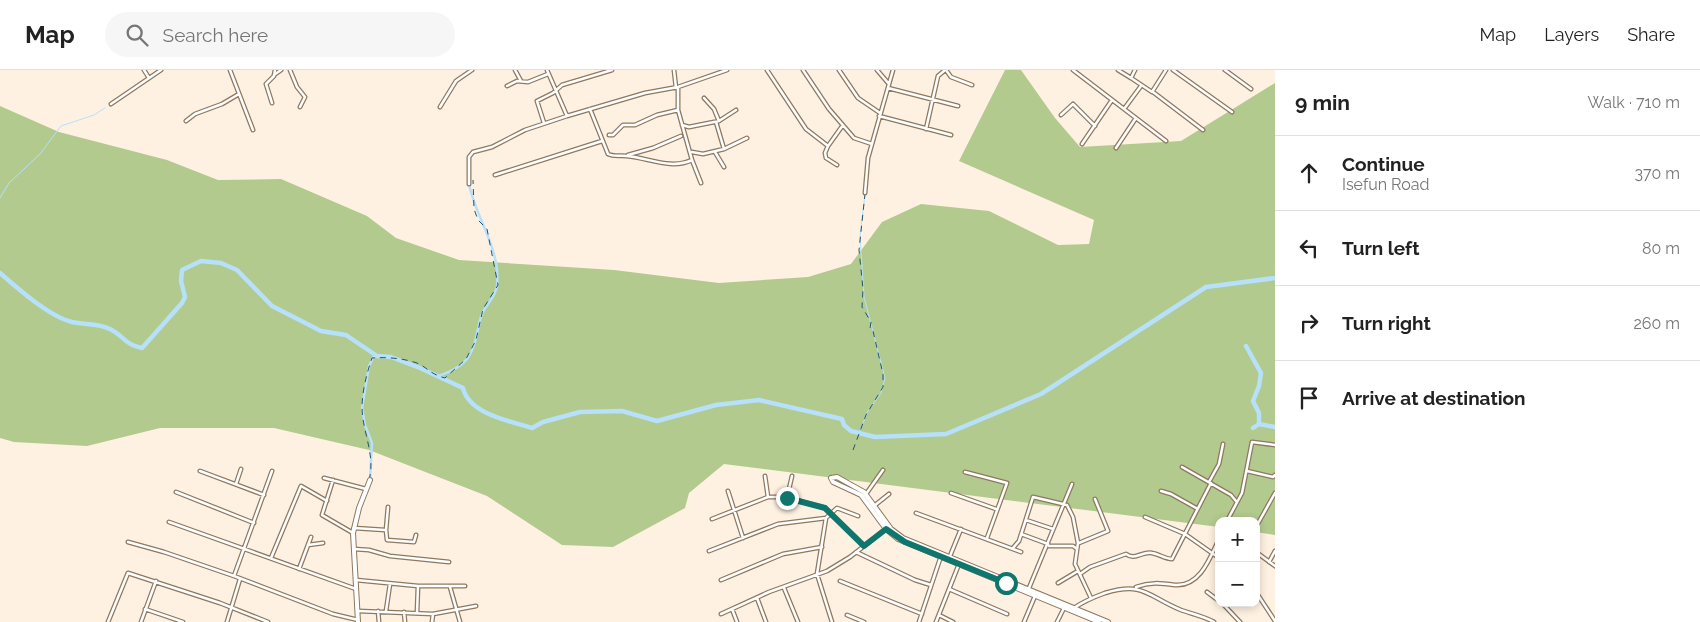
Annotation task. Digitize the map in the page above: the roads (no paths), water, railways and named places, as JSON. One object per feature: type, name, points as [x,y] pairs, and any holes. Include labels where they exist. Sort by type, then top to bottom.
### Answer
[{"type":"street","points":[[144,70],[149,78]]},
{"type":"street","points":[[111,104],[161,70]]},
{"type":"street","points":[[230,70],[253,130]]},
{"type":"street","points":[[274,76],[275,70]]},
{"type":"street","points":[[272,103],[266,84],[280,70]]},
{"type":"street","points":[[290,70],[297,87],[305,98],[300,107]]},
{"type":"street","points":[[440,107],[456,81],[472,70]]},
{"type":"street","points":[[515,70],[521,81]]},
{"type":"street","points":[[544,123],[536,101],[562,85],[612,70]]},
{"type":"street","points":[[674,70],[678,110],[692,152],[692,160],[701,182]]},
{"type":"street","points":[[469,184],[468,160],[471,154],[492,147],[505,139],[544,123],[645,93],[677,87],[727,70]]},
{"type":"street","points":[[767,70],[806,129],[828,146]]},
{"type":"street","points":[[803,70],[824,103],[855,139],[872,144]]},
{"type":"street","points":[[877,70],[889,84]]},
{"type":"street","points":[[865,193],[866,172],[872,144],[893,70]]},
{"type":"street","points":[[926,129],[938,76],[946,70],[951,77],[972,85]]},
{"type":"street","points":[[1118,70],[1153,92],[1203,130]]},
{"type":"street","points":[[1131,78],[1135,70]]},
{"type":"street","points":[[1153,92],[1166,70]]},
{"type":"street","points":[[1173,70],[1232,112]]},
{"type":"street","points":[[1225,70],[1251,89]]},
{"type":"street","points":[[841,71],[858,98],[880,115],[926,129],[952,134]]},
{"type":"street","points":[[1075,71],[1166,141]]},
{"type":"street","points":[[507,86],[521,81],[528,82],[547,72],[566,116]]},
{"type":"street","points":[[292,74],[297,76]]},
{"type":"street","points":[[1124,109],[1141,86]]},
{"type":"street","points":[[888,88],[933,98],[958,106]]},
{"type":"street","points":[[186,121],[195,114],[222,104],[239,94]]},
{"type":"street","points":[[704,98],[714,109],[724,150]]},
{"type":"street","points":[[1082,144],[1112,100]]},
{"type":"street","points":[[1061,115],[1073,104],[1095,126]]},
{"type":"street","points":[[590,109],[608,154],[670,164],[684,164],[692,160]]},
{"type":"street","points":[[610,135],[613,136],[623,125],[635,125],[656,115],[678,110]]},
{"type":"street","points":[[682,125],[689,127],[718,122],[736,110]]},
{"type":"street","points":[[1116,148],[1136,118]]},
{"type":"street","points":[[837,165],[826,158],[825,153],[843,125]]},
{"type":"street","points":[[627,156],[653,148],[681,136]]},
{"type":"street","points":[[692,152],[703,154],[724,150],[747,138]]},
{"type":"street","points":[[495,176],[602,141]]},
{"type":"street","points":[[715,152],[724,167]]},
{"type":"street","points":[[1229,517],[1242,493],[1252,442],[1275,445]]},
{"type":"street","points":[[1058,583],[1090,567],[1126,554],[1131,557],[1153,553],[1172,559],[1219,464],[1223,444]]},
{"type":"street","points":[[1182,467],[1231,495],[1236,502]]},
{"type":"street","points":[[236,484],[241,469]]},
{"type":"street","points":[[866,494],[883,470]]},
{"type":"street","points":[[200,471],[264,494]]},
{"type":"street","points":[[234,576],[272,471]]},
{"type":"street","points":[[1247,471],[1275,477]]},
{"type":"street","points":[[966,472],[1007,483],[986,538]]},
{"type":"street","points":[[765,476],[768,497]]},
{"type":"street","points":[[787,498],[792,476]]},
{"type":"street","points":[[324,478],[366,489]]},
{"type":"street","points":[[1099,622],[940,556],[919,546],[903,538],[891,529],[866,494],[837,478],[831,478],[833,482],[861,495],[886,529],[898,538],[919,546],[950,556],[1108,622]]},
{"type":"street","points":[[333,480],[322,515],[354,531],[386,530]]},
{"type":"street","points":[[128,542],[234,576],[333,614],[358,621],[354,531],[370,480]]},
{"type":"street","points":[[1029,588],[1072,484]]},
{"type":"street","points":[[271,558],[300,487],[303,486],[327,501]]},
{"type":"street","points":[[728,491],[743,538]]},
{"type":"street","points":[[1161,491],[1171,494],[1196,508]]},
{"type":"street","points":[[176,492],[254,523]]},
{"type":"street","points":[[951,493],[996,510]]},
{"type":"street","points":[[1260,520],[1275,493]]},
{"type":"street","points":[[874,506],[889,494]]},
{"type":"street","points":[[712,519],[768,497],[787,498],[825,508],[864,546]]},
{"type":"street","points":[[1012,548],[1019,541],[1022,534],[1033,497],[1064,504],[1073,517],[1078,543],[1076,564],[1091,598]]},
{"type":"street","points":[[1078,543],[1108,531],[1095,499]]},
{"type":"street","points":[[388,507],[386,530],[388,541],[414,542],[416,535]]},
{"type":"street","points":[[832,622],[817,574],[826,518],[829,513],[840,508],[858,516]]},
{"type":"street","points":[[916,512],[1021,552]]},
{"type":"street","points":[[1146,517],[1185,534],[1213,552]]},
{"type":"street","points":[[709,551],[778,524],[826,518]]},
{"type":"street","points":[[1026,520],[1053,529]]},
{"type":"street","points":[[169,522],[357,589]]},
{"type":"street","points":[[721,614],[769,592],[827,571],[886,529]]},
{"type":"street","points":[[950,556],[961,529]]},
{"type":"street","points":[[1022,534],[1048,545],[1073,546],[1076,549]]},
{"type":"street","points":[[299,568],[311,537]]},
{"type":"street","points":[[308,545],[323,543]]},
{"type":"street","points":[[721,580],[783,554],[822,547]]},
{"type":"street","points":[[1074,608],[1091,598],[1120,589],[1159,582],[1175,585],[1188,583],[1204,569],[1215,548]]},
{"type":"street","points":[[354,549],[369,550],[390,556],[449,562]]},
{"type":"street","points":[[1269,562],[1275,551]]},
{"type":"street","points":[[856,552],[915,580],[931,585]]},
{"type":"street","points":[[1260,555],[1275,566]]},
{"type":"street","points":[[919,622],[940,556]]},
{"type":"street","points":[[936,622],[959,564]]},
{"type":"street","points":[[108,622],[128,573],[232,607],[268,622]]},
{"type":"street","points":[[227,622],[240,579]]},
{"type":"street","points":[[356,580],[418,586],[465,586]]},
{"type":"street","points":[[141,622],[156,581]]},
{"type":"street","points":[[840,581],[922,614]]},
{"type":"street","points":[[386,611],[390,584]]},
{"type":"street","points":[[417,613],[418,586]]},
{"type":"street","points":[[450,587],[455,610],[460,622]]},
{"type":"street","points":[[1134,587],[1182,610],[1200,615],[1214,622]]},
{"type":"street","points":[[784,588],[798,622]]},
{"type":"street","points":[[949,589],[1007,614]]},
{"type":"street","points":[[1207,592],[1215,598]]},
{"type":"street","points":[[1024,622],[1035,595]]},
{"type":"street","points":[[757,598],[766,622]]},
{"type":"street","points":[[1260,598],[1275,621]]},
{"type":"street","points":[[358,611],[433,614],[476,606]]},
{"type":"street","points":[[1225,607],[1240,622]]},
{"type":"street","points":[[1057,622],[1064,608]]},
{"type":"street","points":[[145,609],[182,622]]},
{"type":"street","points":[[732,609],[737,622]]},
{"type":"street","points":[[378,611],[379,622]]},
{"type":"street","points":[[404,612],[405,622]]},
{"type":"street","points":[[432,622],[433,614]]},
{"type":"street","points":[[847,615],[864,622]]},
{"type":"street","points":[[939,615],[953,622]]},
{"type":"waterway","points":[[0,198],[9,183],[40,154],[61,126],[94,115],[105,108]]},
{"type":"waterway","points":[[438,376],[458,367],[469,356],[473,349],[481,315],[494,295],[497,286],[497,272],[492,247],[472,197],[469,184]]},
{"type":"waterway","points":[[859,433],[868,411],[881,393],[885,378],[864,297],[860,236],[865,194]]},
{"type":"waterway","points":[[0,273],[34,301],[63,319],[105,327],[115,332],[128,343],[142,348],[182,303],[185,297],[181,281],[182,270],[201,261],[221,263],[237,270],[272,306],[321,331],[346,335],[377,356],[391,357],[463,388],[473,404],[482,410],[502,419],[532,428],[543,422],[580,412],[622,411],[657,421],[716,405],[759,400],[842,419],[844,425],[851,431],[875,437],[946,434],[1041,394],[1206,287],[1275,278]]},
{"type":"waterway","points":[[1246,346],[1261,373],[1259,386],[1253,401],[1259,413],[1259,424]]},
{"type":"waterway","points":[[370,480],[372,443],[365,425],[362,408],[369,366],[375,354]]},
{"type":"waterway","points":[[1253,428],[1259,424],[1275,427]]}]
